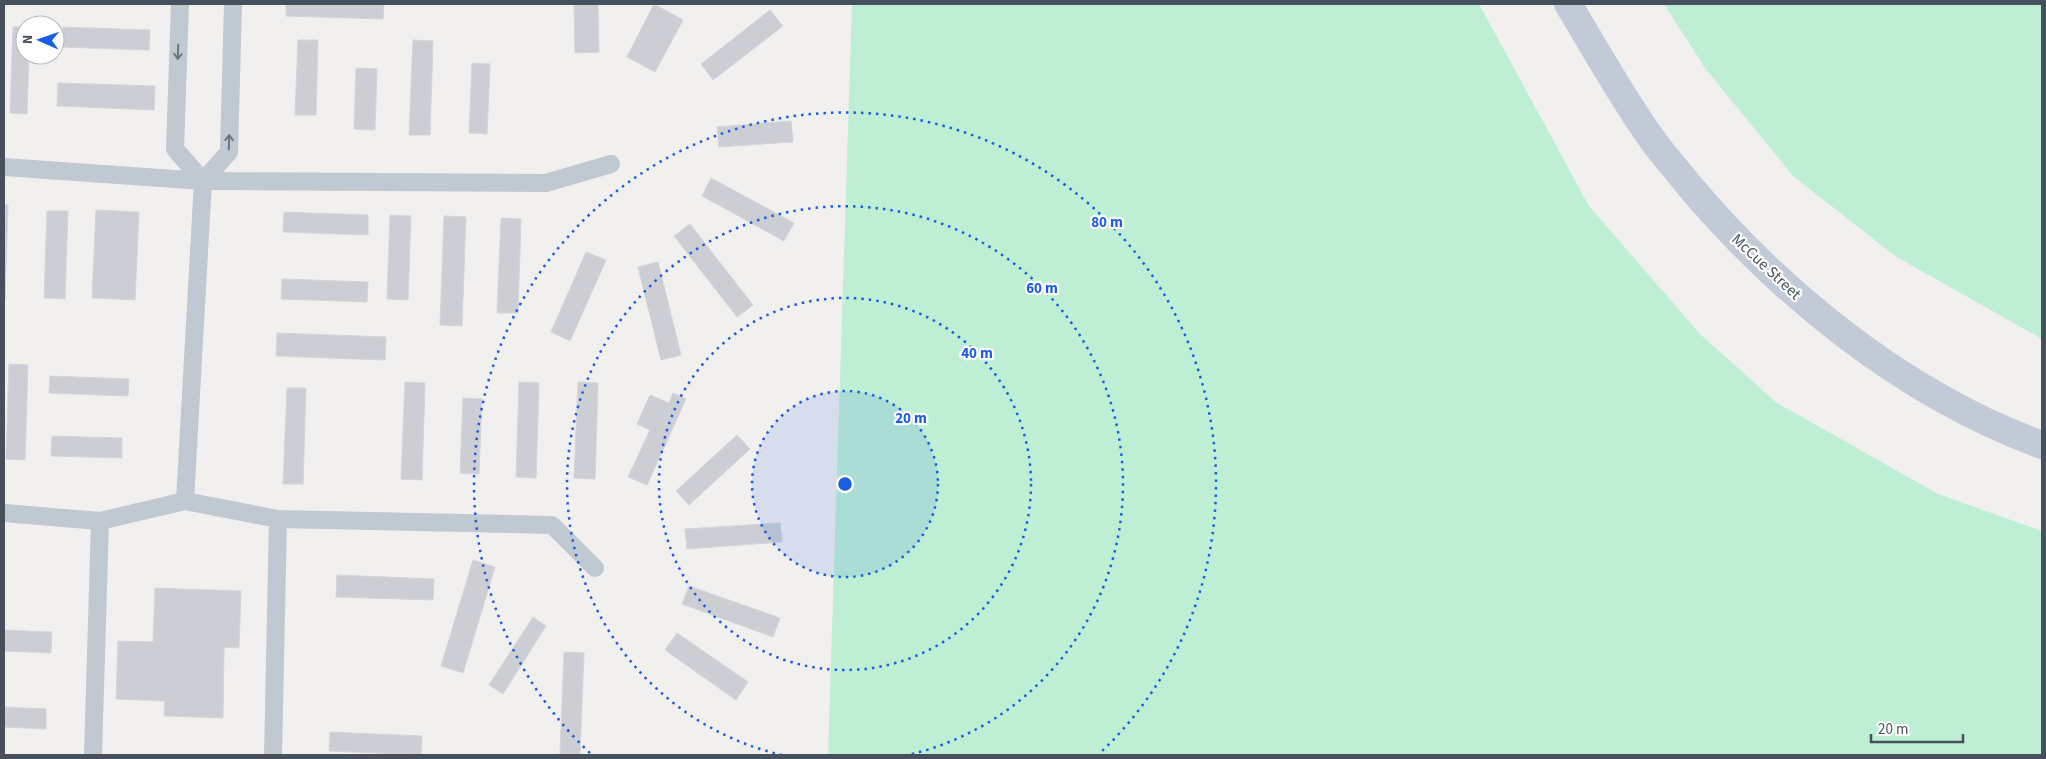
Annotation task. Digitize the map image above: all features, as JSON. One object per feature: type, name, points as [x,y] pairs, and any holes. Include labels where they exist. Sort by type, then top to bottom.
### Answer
[{"type":"main road","name":"McCue Street","points":[[1568,4],[1654,142],[1718,220],[1785,285],[1860,346],[1939,397],[2020,436],[2042,444]]},
{"type":"lane","points":[[180,4],[175,149],[203,181]]},
{"type":"lane","points":[[185,501],[203,181],[229,152],[233,4]]},
{"type":"lane","points":[[4,167],[203,181],[546,183],[612,164]]},
{"type":"lane","points":[[4,514],[100,522],[185,501],[278,519],[552,525],[595,568]]},
{"type":"lane","points":[[273,755],[278,519]]},
{"type":"lane","points":[[93,755],[100,522]]},
{"type":"green space","points":[[852,4],[1479,4],[1589,206],[1700,334],[1777,403],[1938,494],[2042,531],[2042,755],[828,755]]},
{"type":"green space","points":[[1664,4],[2042,4],[2042,339],[1895,256],[1793,176],[1705,68]]},
{"type":"building","points":[[286,4],[384,4],[383,19],[286,16]]},
{"type":"building","points":[[574,4],[598,4],[599,52],[575,53]]},
{"type":"building","points":[[654,4],[683,20],[655,72],[627,57]]},
{"type":"building","points":[[770,10],[783,26],[713,80],[701,64]]},
{"type":"building","points":[[13,27],[15,27],[15,65],[29,65],[27,114],[10,113]]},
{"type":"building","points":[[65,27],[150,30],[149,50],[65,47]]},
{"type":"building","points":[[298,40],[318,40],[316,115],[295,115]]},
{"type":"building","points":[[413,40],[433,41],[430,135],[409,135]]},
{"type":"building","points":[[472,63],[490,64],[487,134],[469,133]]},
{"type":"building","points":[[356,68],[377,69],[375,130],[354,129]]},
{"type":"building","points":[[58,83],[155,86],[154,110],[57,106]]},
{"type":"building","points":[[791,121],[793,142],[719,147],[717,127]]},
{"type":"building","points":[[711,178],[794,223],[784,241],[702,196]]},
{"type":"building","points":[[4,205],[8,205],[5,300],[4,300]]},
{"type":"building","points":[[96,210],[139,212],[135,300],[92,298]]},
{"type":"building","points":[[47,211],[68,211],[65,299],[44,298]]},
{"type":"building","points":[[284,212],[368,215],[368,235],[283,232]]},
{"type":"building","points":[[390,215],[411,216],[408,300],[387,299]]},
{"type":"building","points":[[444,216],[466,217],[462,326],[440,325]]},
{"type":"building","points":[[501,218],[521,219],[518,313],[497,313]]},
{"type":"building","points":[[690,224],[753,305],[737,317],[674,236]]},
{"type":"building","points":[[586,252],[606,260],[570,341],[551,332]]},
{"type":"building","points":[[658,262],[681,355],[661,360],[638,267]]},
{"type":"building","points":[[282,279],[368,282],[367,302],[281,299]]},
{"type":"building","points":[[277,333],[386,337],[385,360],[276,356]]},
{"type":"building","points":[[9,364],[28,365],[25,460],[6,459]]},
{"type":"building","points":[[50,376],[129,379],[128,396],[49,393]]},
{"type":"building","points":[[405,382],[425,383],[422,480],[401,479]]},
{"type":"building","points":[[519,382],[539,383],[536,478],[516,477]]},
{"type":"building","points":[[578,382],[598,383],[595,479],[574,478]]},
{"type":"building","points":[[287,388],[306,388],[303,484],[283,484]]},
{"type":"building","points":[[673,393],[686,399],[647,485],[628,477],[650,430],[637,424],[650,395],[669,403]]},
{"type":"building","points":[[463,398],[482,399],[479,474],[460,473]]},
{"type":"building","points":[[737,435],[750,449],[689,505],[676,491]]},
{"type":"building","points":[[52,436],[122,438],[122,458],[51,456]]},
{"type":"building","points":[[780,523],[782,542],[687,549],[685,529]]},
{"type":"building","points":[[473,560],[495,567],[463,673],[441,666]]},
{"type":"building","points":[[337,575],[434,579],[433,600],[336,597]]},
{"type":"building","points":[[689,586],[780,618],[773,637],[682,604]]},
{"type":"building","points":[[155,588],[241,591],[239,648],[224,647],[223,718],[164,716],[165,701],[116,699],[118,641],[153,642]]},
{"type":"building","points":[[533,617],[546,626],[503,694],[489,685]]},
{"type":"building","points":[[4,630],[52,632],[51,653],[4,651]]},
{"type":"building","points":[[677,633],[748,682],[736,700],[665,650]]},
{"type":"building","points":[[564,652],[584,653],[580,754],[560,754]]},
{"type":"building","points":[[4,707],[46,709],[46,729],[4,727]]},
{"type":"building","points":[[330,732],[422,736],[421,755],[329,751]]}]
